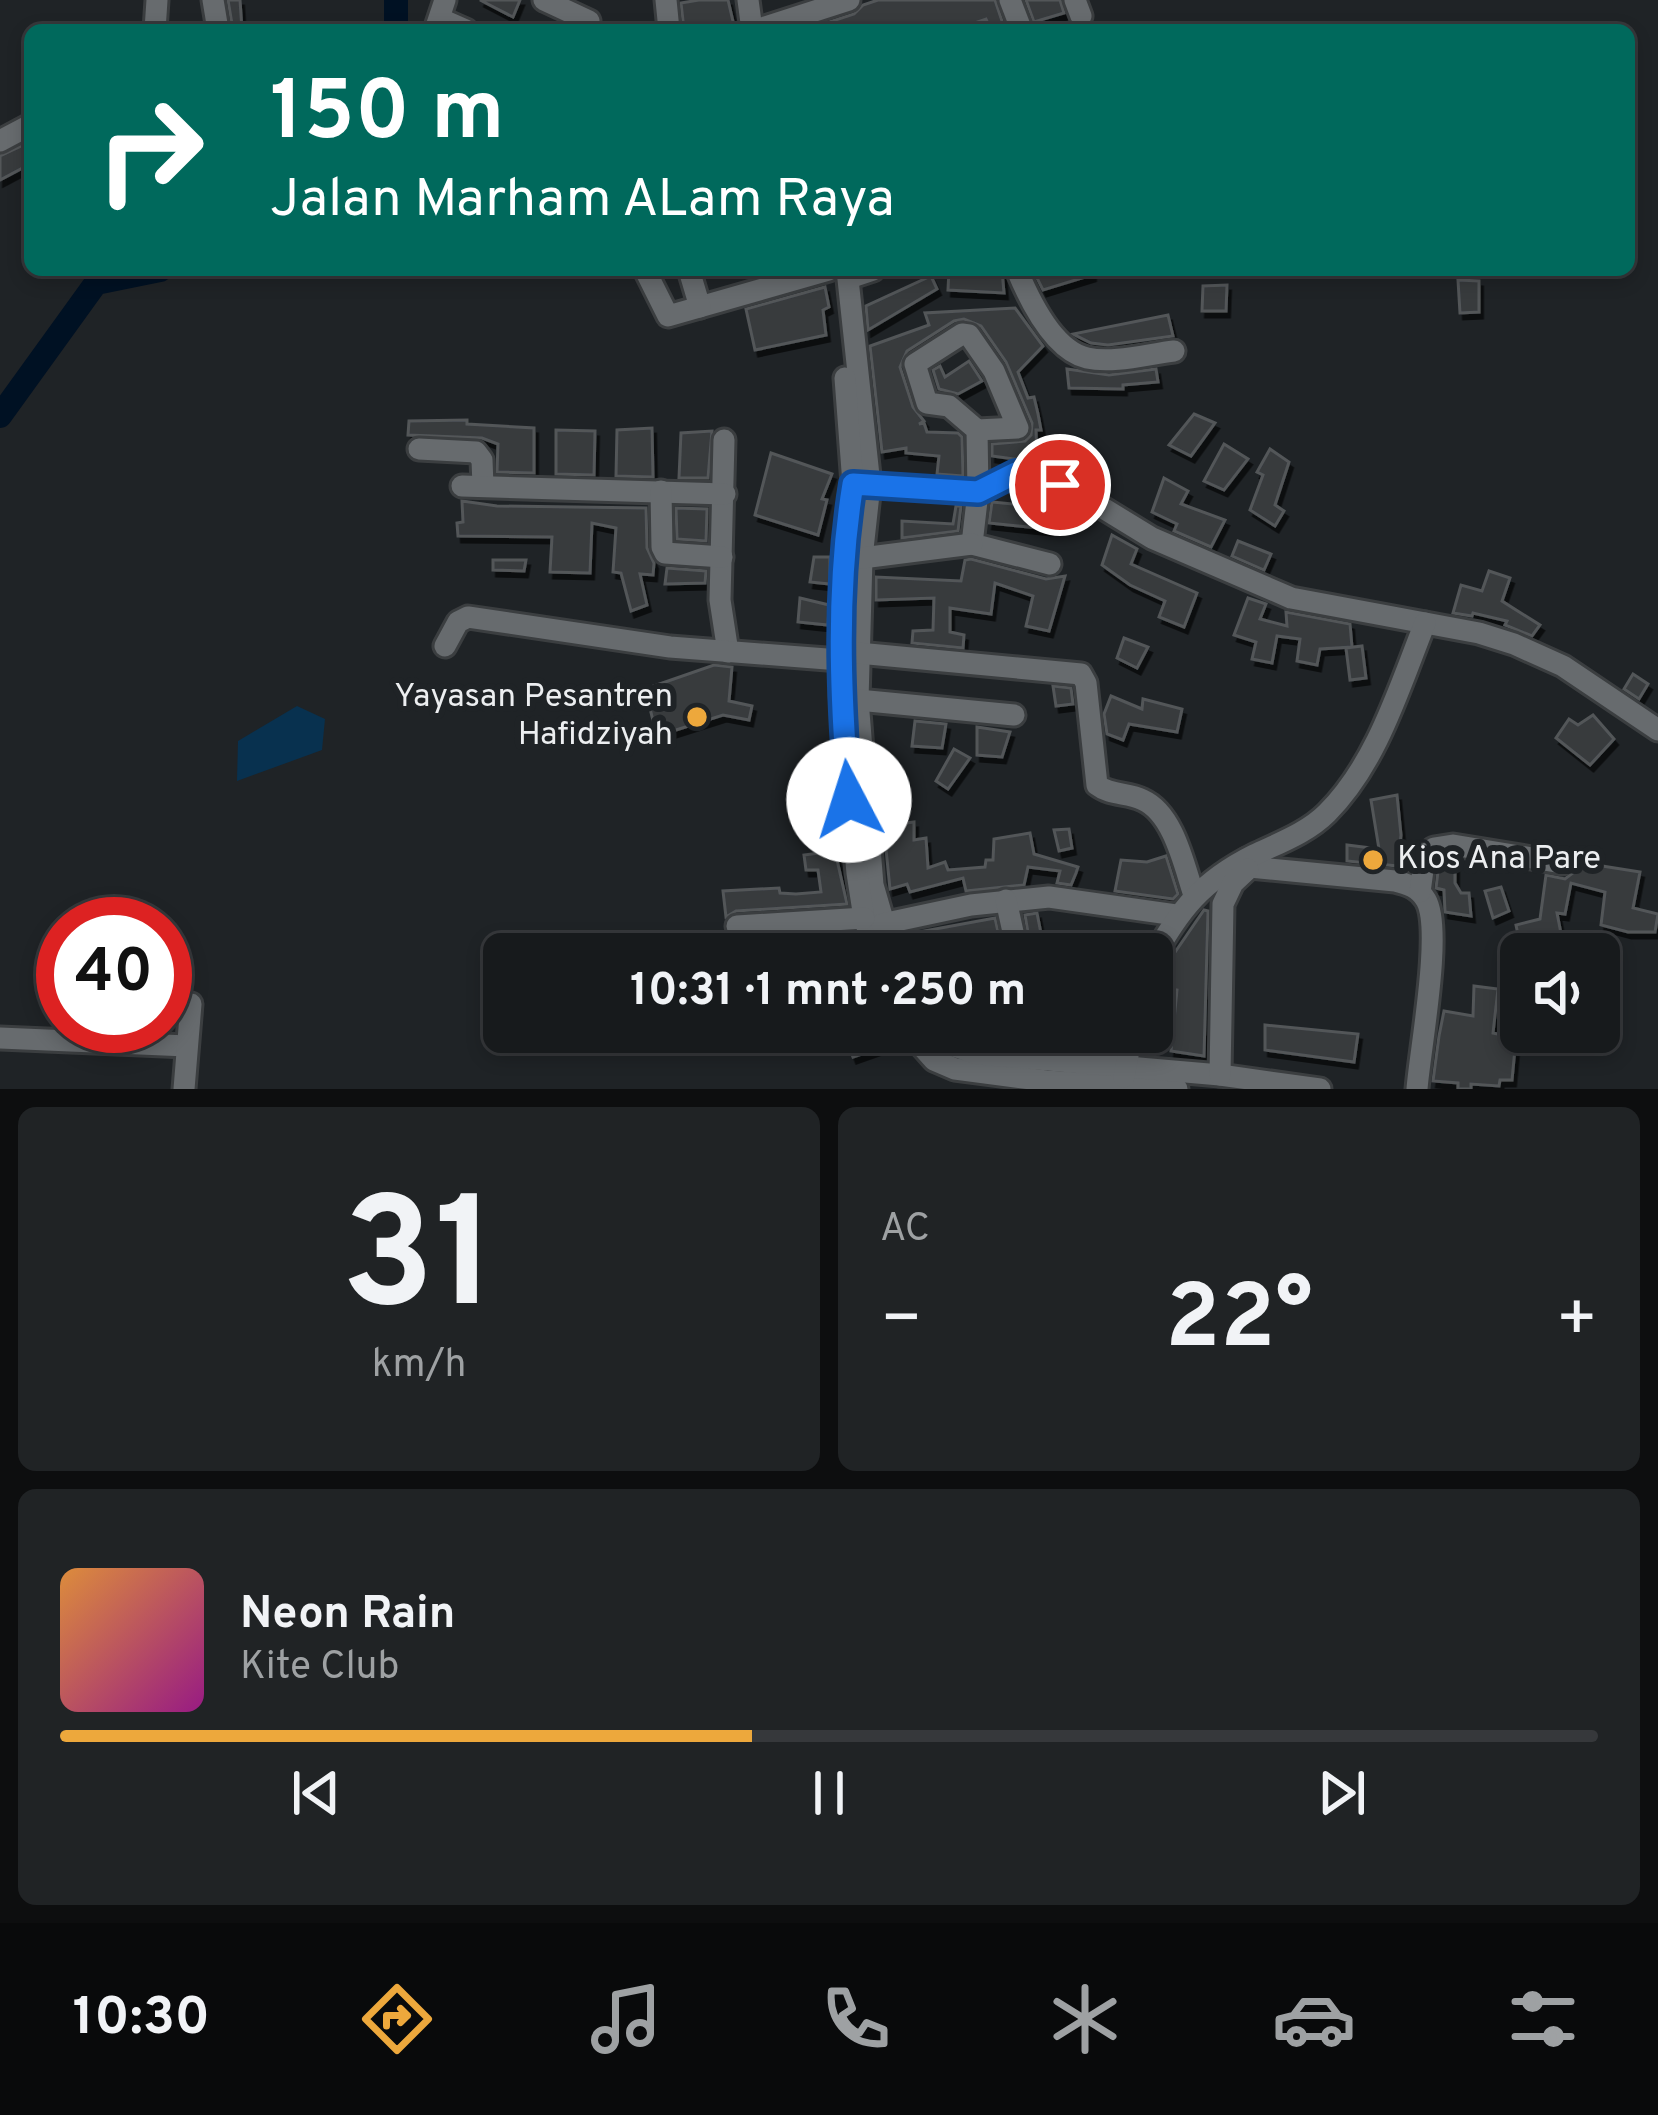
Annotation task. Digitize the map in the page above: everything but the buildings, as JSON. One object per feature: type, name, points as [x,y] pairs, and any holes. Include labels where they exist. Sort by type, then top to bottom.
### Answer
[{"type":"street","points":[[544,0],[589,21]]},
{"type":"street","points":[[776,24],[849,0]]},
{"type":"street","points":[[649,276],[668,316],[824,276]]},
{"type":"street","points":[[691,276],[700,307]]},
{"type":"street","points":[[840,276],[862,484],[862,558],[842,727],[874,933]]},
{"type":"street","points":[[1020,276],[1037,311],[1066,346],[1085,358],[1174,351]]},
{"type":"street","points":[[972,544],[978,492],[977,430],[949,406],[927,403],[915,368],[917,360],[962,334],[982,350],[1018,428],[977,430]]},
{"type":"street","points":[[724,440],[720,600],[728,652]]},
{"type":"street","points":[[419,449],[476,452],[482,460],[472,486],[724,494]]},
{"type":"street","points":[[862,484],[978,492],[1016,473],[1040,478],[1085,497],[1152,538],[1260,587],[1319,605],[1514,644],[1563,666],[1658,730]]},
{"type":"street","points":[[862,484],[848,519],[849,657],[858,700],[864,872]]},
{"type":"street","points":[[661,491],[663,551],[722,557]]},
{"type":"street","points":[[862,558],[972,544],[1050,564]]},
{"type":"street","points":[[445,646],[458,622],[468,617],[728,652],[1081,674],[1086,683],[1097,785],[1106,792],[1144,800],[1161,816],[1194,895]]},
{"type":"street","points":[[1167,933],[1194,895],[1324,816],[1358,775],[1426,623]]},
{"type":"street","points":[[858,700],[1014,715]]},
{"type":"street","points":[[1420,892],[1426,855],[1439,847],[1562,863]]},
{"type":"street","points":[[1248,863],[1395,881],[1420,892],[1430,910],[1432,950],[1417,1089]]},
{"type":"street","points":[[1220,1075],[1223,904],[1248,863]]},
{"type":"street","points":[[737,926],[873,921],[1006,900],[1068,898],[1177,915]]},
{"type":"street","points":[[1006,900],[1013,933]]},
{"type":"street","points":[[873,921],[880,933]]},
{"type":"street","points":[[0,1038],[36,1040]]},
{"type":"street","points":[[184,1089],[187,1053]]},
{"type":"street","points":[[928,1053],[944,1065],[1014,1068],[1177,1089]]},
{"type":"street","points":[[971,1053],[1014,1068]]},
{"type":"street","points":[[1133,1081],[1220,1075],[1321,1089]]},
{"type":"shaded area","points":[[297,706],[325,719],[322,750],[237,781],[238,741]]},
{"type":"waterway","points":[[396,0],[396,24]]},
{"type":"waterway","points":[[0,416],[96,283],[130,276]]},
{"type":"place","name":"Yayasan Pesantren Hafidziyah","points":[[697,717]]},
{"type":"place","name":"Kios Ana Pare","points":[[1373,860]]},
{"type":"route","points":[[849,800],[841,660],[853,484],[978,492],[1016,473],[1060,485]]}]
